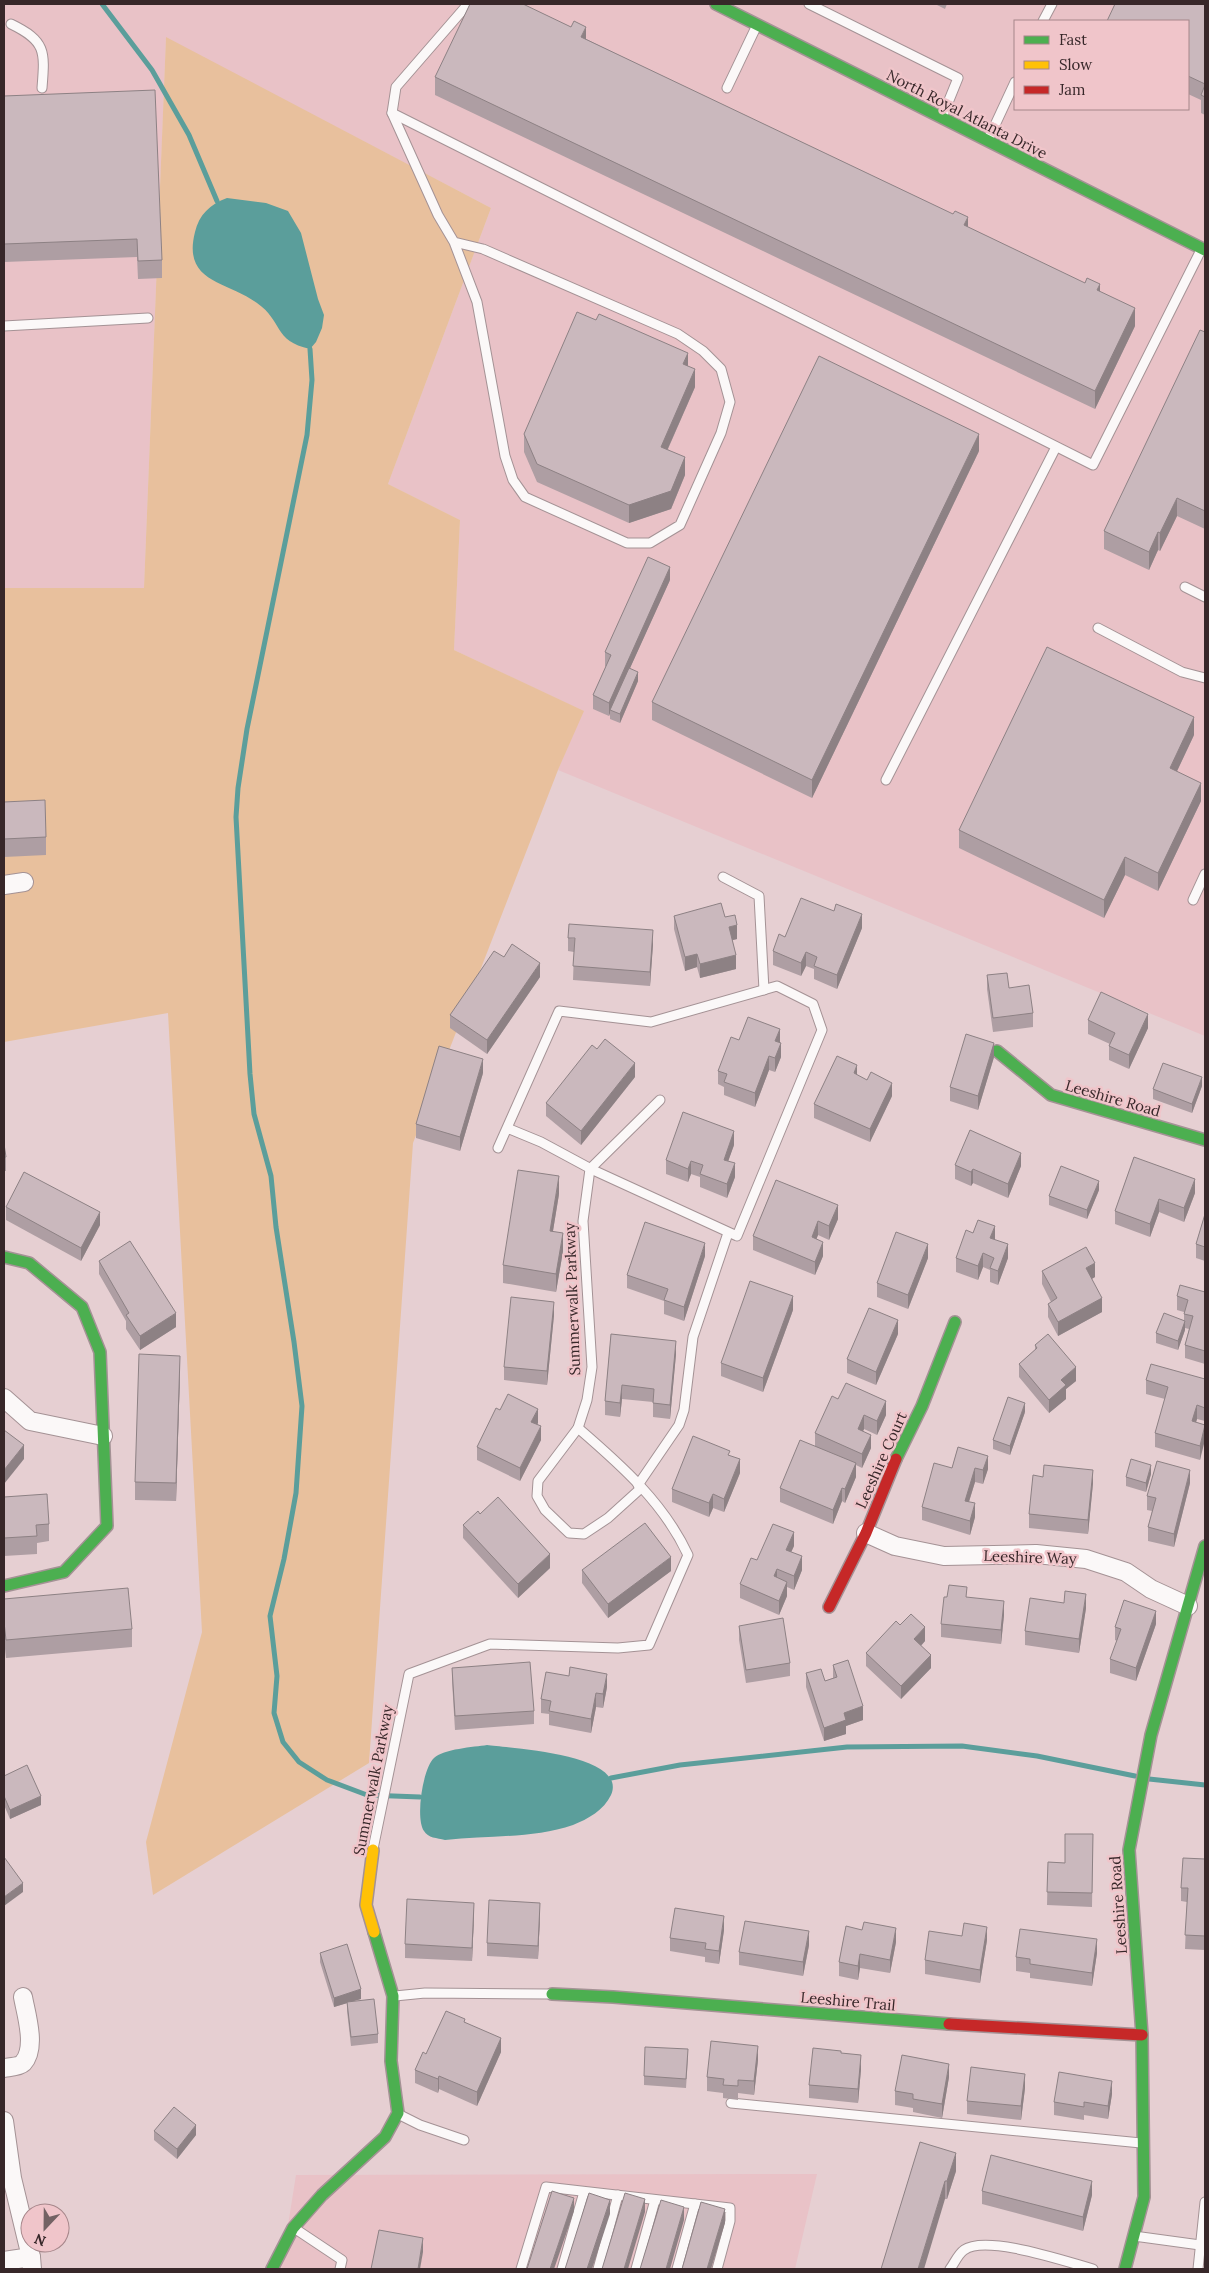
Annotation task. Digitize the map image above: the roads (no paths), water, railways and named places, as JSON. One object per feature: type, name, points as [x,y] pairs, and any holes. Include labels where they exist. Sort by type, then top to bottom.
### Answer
[{"type":"street","name":"North Royal Atlanta Drive","points":[[716,4],[1203,249]]},
{"type":"street","points":[[4,885],[24,882]]},
{"type":"street","name":"Leeshire Road","points":[[997,1051],[1051,1095],[1205,1140]]},
{"type":"street","points":[[4,1257],[29,1263],[82,1307],[100,1352],[108,1526],[64,1572],[4,1586]]},
{"type":"street","name":"Leeshire Court","points":[[829,1607],[866,1533],[889,1475],[922,1406],[955,1322]]},
{"type":"street","points":[[4,1398],[30,1421],[104,1436]]},
{"type":"street","name":"Leeshire Way","points":[[866,1533],[896,1546],[944,1556],[1036,1554],[1086,1559],[1126,1572],[1151,1588],[1188,1606]]},
{"type":"street","name":"Leeshire Road","points":[[1125,2269],[1144,2196],[1142,2035],[1129,1850],[1151,1735],[1205,1546]]},
{"type":"street","name":"Summerwalk Parkway","points":[[373,1850],[366,1905],[393,1996],[391,2061],[398,2113]]},
{"type":"street","name":"Leeshire Trail","points":[[552,1994],[623,1997],[970,2026],[1142,2035]]},
{"type":"street","points":[[12,2067],[26,2058],[31,2036],[23,1996]]},
{"type":"street","points":[[272,2269],[294,2228],[322,2195],[385,2137],[398,2113]]},
{"type":"street","points":[[4,2121],[12,2178],[33,2265],[4,2260]]},
{"type":"lane","points":[[454,242],[483,249],[678,334],[703,351],[721,369],[730,402],[722,433],[680,525],[650,542],[628,543],[525,497],[513,480],[505,456],[477,302],[454,242],[438,215],[392,113],[396,87],[468,4]]},
{"type":"lane","points":[[809,4],[958,78],[942,118]]},
{"type":"lane","points":[[1044,20],[1052,4]]},
{"type":"lane","points":[[10,24],[29,33],[41,46],[44,61],[42,88]]},
{"type":"lane","points":[[727,88],[757,25]]},
{"type":"lane","points":[[988,141],[1014,84]]},
{"type":"lane","points":[[392,113],[1093,465],[1203,249]]},
{"type":"lane","points":[[4,326],[148,318]]},
{"type":"lane","points":[[886,780],[1056,447]]},
{"type":"lane","points":[[1185,588],[1205,596]]},
{"type":"lane","points":[[1098,628],[1182,672],[1205,678]]},
{"type":"lane","points":[[1193,900],[1205,874]]},
{"type":"lane","points":[[498,1148],[559,1011],[651,1022],[764,990],[758,896],[723,877]]},
{"type":"lane","name":"Summerwalk Parkway","points":[[590,1169],[583,1221],[592,1368],[587,1400],[578,1428],[538,1481],[538,1496],[545,1510],[569,1533],[584,1534],[608,1518],[639,1490],[639,1486],[679,1426],[684,1410],[693,1337],[733,1234],[822,1030],[813,1004],[777,986],[764,990]]},
{"type":"lane","points":[[590,1169],[660,1100]]},
{"type":"lane","points":[[507,1128],[541,1142],[590,1169],[733,1234]]},
{"type":"lane","name":"Summerwalk Parkway","points":[[373,1850],[409,1674],[490,1644],[618,1648],[649,1645],[688,1555],[678,1533],[660,1506],[578,1428]]},
{"type":"lane","points":[[393,1996],[426,1993],[552,1994]]},
{"type":"lane","points":[[730,2103],[1144,2143]]},
{"type":"lane","points":[[398,2113],[420,2125],[464,2140]]},
{"type":"lane","points":[[521,2269],[546,2187],[730,2208],[730,2221],[717,2269]]},
{"type":"lane","points":[[562,2269],[584,2192]]},
{"type":"lane","points":[[598,2269],[618,2195]]},
{"type":"lane","points":[[636,2269],[655,2200]]},
{"type":"lane","points":[[1198,2269],[1205,2202]]},
{"type":"lane","points":[[677,2269],[695,2204]]},
{"type":"lane","points":[[294,2228],[342,2260],[340,2269]]},
{"type":"lane","points":[[1134,2236],[1200,2245]]},
{"type":"lane","points":[[950,2269],[964,2250],[981,2244],[1019,2250],[1093,2269]]},
{"type":"water","points":[[227,198],[266,203],[288,211],[301,233],[324,315],[322,328],[316,342],[310,349],[290,341],[257,303],[210,278],[201,271],[195,262],[193,249],[199,220],[215,203]]},
{"type":"water","points":[[487,1745],[541,1751],[585,1762],[602,1770],[612,1781],[611,1795],[600,1810],[590,1817],[573,1825],[542,1833],[445,1840],[428,1835],[421,1825],[420,1805],[430,1763],[444,1752]]},
{"type":"waterway","points":[[102,4],[152,70],[189,135],[217,201]]},
{"type":"waterway","points":[[310,349],[312,380],[307,435],[247,729],[238,788],[236,817],[250,1074],[254,1114],[271,1176],[276,1227],[302,1406],[296,1493],[284,1559],[270,1616],[277,1676],[274,1713],[283,1742],[299,1762],[327,1780],[367,1795],[420,1797]]},
{"type":"waterway","points":[[611,1778],[680,1765],[847,1747],[962,1746],[1037,1756],[1135,1776]]},
{"type":"waterway","points":[[1149,1779],[1205,1785]]}]
